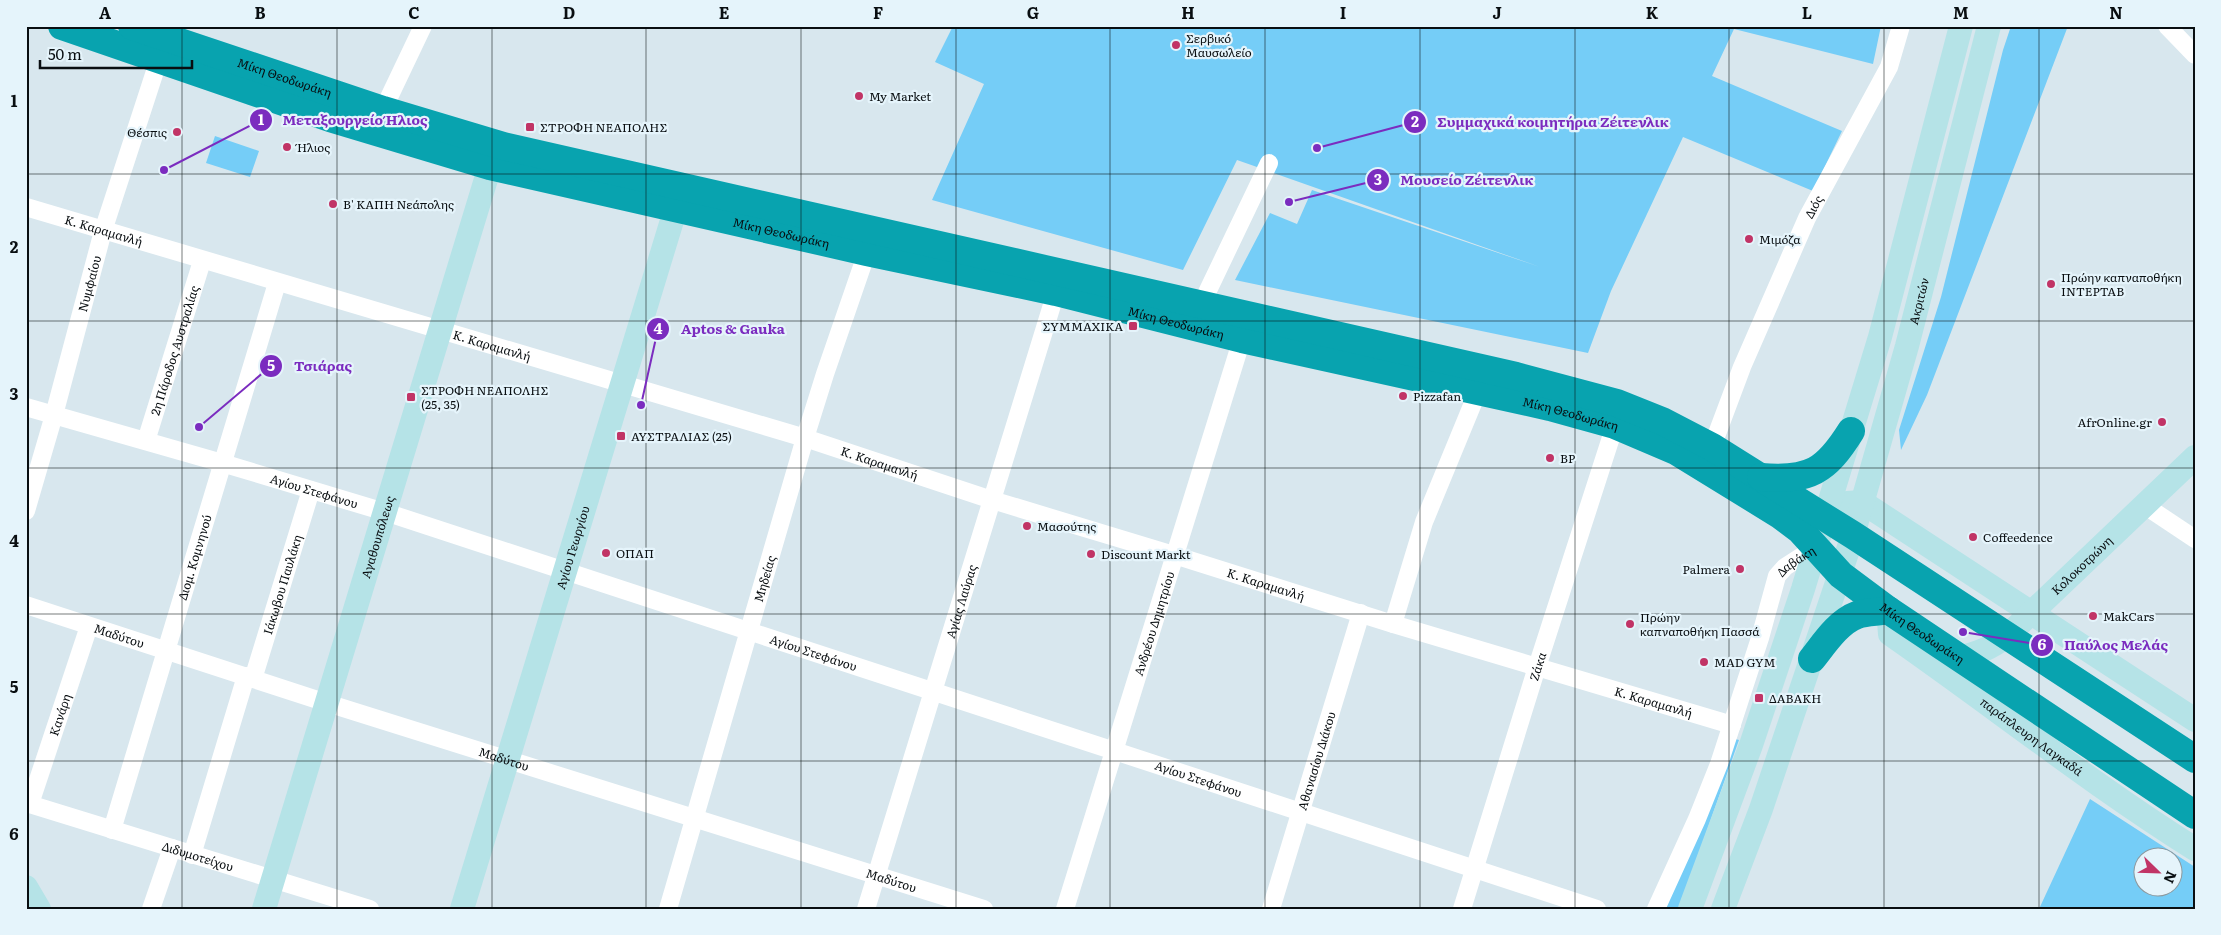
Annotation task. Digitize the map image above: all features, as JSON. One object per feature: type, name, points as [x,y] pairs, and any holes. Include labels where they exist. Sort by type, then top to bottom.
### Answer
[{"type":"highway","name":"Μίκη Θεοδωράκη","points":[[62,26],[386,136],[490,166],[679,198],[1201,305],[1516,376],[1597,397],[1662,421],[1712,447],[1824,516],[2195,759]]},
{"type":"highway","name":"Μίκη Θεοδωράκη","points":[[132,26],[383,110],[477,139],[867,252],[1056,292],[1242,339],[1570,412],[1615,425],[1662,444],[1706,468],[1780,514],[1800,530],[1841,575],[1888,610],[1957,658],[2195,815]]},
{"type":"highway","points":[[1760,477],[1794,478],[1809,474],[1832,459],[1851,431]]},
{"type":"highway","points":[[1812,658],[1838,628],[1849,619],[1860,614],[1888,610]]},
{"type":"street","points":[[383,110],[423,26]]},
{"type":"street","name":"Διός","points":[[1712,447],[1742,367],[1808,218],[1888,67],[1901,26]]},
{"type":"street","points":[[1816,547],[1880,337],[1960,26]]},
{"type":"street","name":"Ακριτών","points":[[1841,575],[1910,337],[1989,26]]},
{"type":"street","points":[[2167,26],[2195,55]]},
{"type":"street","name":"Νυμφαίου","points":[[26,511],[54,415],[103,231],[159,59]]},
{"type":"street","points":[[1201,305],[1269,163]]},
{"type":"street","name":"Αγαθουπόλεως","points":[[264,909],[490,166]]},
{"type":"street","name":"Αγίου Γεωργίου","points":[[462,909],[679,198]]},
{"type":"street","name":"Κ. Καραμανλή","points":[[26,207],[277,283],[805,438],[992,500],[1393,624],[1732,725]]},
{"type":"street","name":"Μηδείας","points":[[668,909],[805,438],[867,252]]},
{"type":"street","name":"2η Πάροδος Αυστραλίας","points":[[146,441],[202,260]]},
{"type":"street","name":"Διομ. Κομνηνού","points":[[112,830],[277,283]]},
{"type":"street","name":"Αγίας Λαύρας","points":[[866,909],[1056,292]]},
{"type":"street","name":"Ανδρέου Δημητρίου","points":[[1065,909],[1242,339]]},
{"type":"street","points":[[1393,624],[1424,522],[1478,391]]},
{"type":"street","name":"Αγίου Στεφάνου","points":[[26,407],[385,512],[932,692],[1114,749],[1597,909]]},
{"type":"street","name":"Ζάκα","points":[[1462,909],[1615,425]]},
{"type":"street","name":"Κολοκοτρώνη","points":[[1957,658],[1973,655],[1991,648],[2007,636],[2030,612],[2195,457]]},
{"type":"street","name":"Ιάκωβου Παυλάκη","points":[[192,855],[311,490]]},
{"type":"street","points":[[1824,516],[1844,503],[1862,502],[2195,720]]},
{"type":"street","points":[[2144,505],[2195,539]]},
{"type":"street","name":"Δαβάκη","points":[[1656,909],[1709,791],[1760,638],[1777,576],[1785,567],[1816,547]]},
{"type":"street","name":"Δαβάκη","points":[[1690,909],[1751,745],[1816,547]]},
{"type":"street","points":[[1723,909],[1761,809],[1841,575]]},
{"type":"street","name":"Μαδύτου","points":[[26,605],[249,678],[984,909]]},
{"type":"street","name":"παράπλευρη Λαγκαδά","points":[[1888,610],[1890,634],[1974,692],[2115,796],[2195,849]]},
{"type":"street","name":"Αθανασίου Διάκου","points":[[1271,909],[1361,613]]},
{"type":"street","name":"Κανάρη","points":[[28,804],[89,626]]},
{"type":"street","name":"Διδυμοτείχου","points":[[28,804],[370,909]]},
{"type":"street","points":[[151,909],[172,848]]},
{"type":"street","points":[[26,886],[39,909]]},
{"type":"shaded area","points":[[953,26],[1881,26],[1873,64],[1734,29],[1712,76],[1842,131],[1813,191],[1683,137],[1611,291],[1588,353],[1235,280],[1270,213],[1297,224],[1312,190],[1540,267],[1237,160],[1183,270],[932,200],[984,84],[935,62]]},
{"type":"shaded area","points":[[2011,26],[2068,26],[1927,395],[1901,450],[1899,430],[1941,297],[2003,50]]},
{"type":"shaded area","points":[[215,136],[259,151],[250,177],[206,163]]},
{"type":"shaded area","points":[[1732,738],[1739,740],[1683,898],[1678,909],[1664,909]]},
{"type":"shaded area","points":[[2090,799],[2166,848],[2134,848],[2134,898],[2184,898],[2184,860],[2195,867],[2195,909],[2039,909]]},
{"type":"place","name":"Σερβικό Μαυσωλείο","points":[[1176,45]]},
{"type":"place","name":"My Market","points":[[859,96]]},
{"type":"place","name":"ΣΤΡΟΦΗ ΝΕΑΠΟΛΗΣ","points":[[530,127]]},
{"type":"place","name":"Θέσπις","points":[[177,132]]},
{"type":"place","name":"Ήλιος","points":[[287,147]]},
{"type":"place","name":"Συμμαχικά κοιμητήρια Ζέιτενλικ","points":[[1317,148]]},
{"type":"place","name":"Μεταξουργείο Ήλιος","points":[[164,170]]},
{"type":"place","name":"Μουσείο Ζέιτενλικ","points":[[1289,202]]},
{"type":"place","name":"Β' ΚΑΠΗ Νεάπολης","points":[[333,204]]},
{"type":"place","name":"Μιμόζα","points":[[1749,239]]},
{"type":"place","name":"Πρώην καπναποθήκη ΙΝΤΕΡΤΑΒ","points":[[2051,284]]},
{"type":"place","name":"ΣΥΜΜΑΧΙΚΑ","points":[[1133,326]]},
{"type":"place","name":"Pizzafan","points":[[1403,396]]},
{"type":"place","name":"ΣΤΡΟΦΗ ΝΕΑΠΟΛΗΣ (25, 35)","points":[[411,397]]},
{"type":"place","name":"Aptos & Gauka","points":[[641,405]]},
{"type":"place","name":"AfrOnline.gr","points":[[2162,422]]},
{"type":"place","name":"Τσιάρας","points":[[199,427]]},
{"type":"place","name":"ΑΥΣΤΡΑΛΙΑΣ (25)","points":[[621,436]]},
{"type":"place","name":"BP","points":[[1550,458]]},
{"type":"place","name":"Μασούτης","points":[[1027,526]]},
{"type":"place","name":"Coffeedence","points":[[1973,537]]},
{"type":"place","name":"ΟΠΑΠ","points":[[606,553]]},
{"type":"place","name":"Discount Markt","points":[[1091,554]]},
{"type":"place","name":"Palmera","points":[[1740,569]]},
{"type":"place","name":"MakCars","points":[[2093,616]]},
{"type":"place","name":"Πρώην καπναποθήκη Πασσά","points":[[1630,624]]},
{"type":"place","name":"Παύλος Μελάς","points":[[1963,632]]},
{"type":"place","name":"MAD GYM","points":[[1704,662]]},
{"type":"place","name":"ΔΑΒΑΚΗ","points":[[1759,698]]}]
